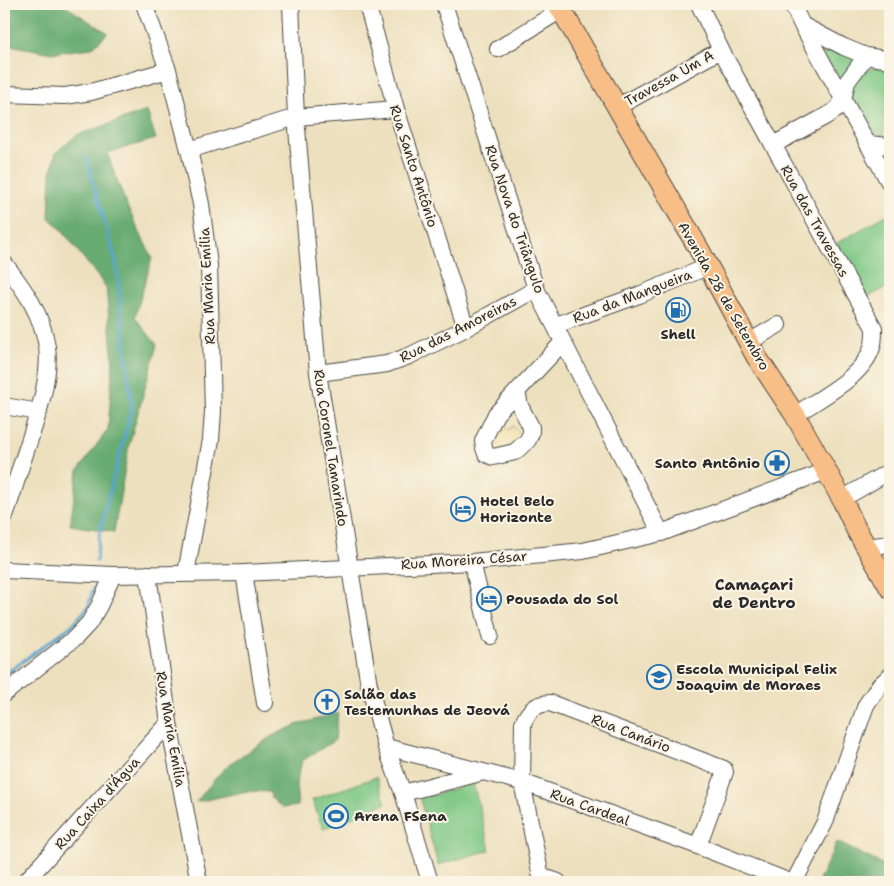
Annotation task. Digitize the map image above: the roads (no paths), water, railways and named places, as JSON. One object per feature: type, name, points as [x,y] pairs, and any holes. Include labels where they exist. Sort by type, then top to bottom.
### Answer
[{"type":"main road","name":"Avenida 28 de Setembro","points":[[559,7],[756,356],[795,415],[890,588]]},
{"type":"street","name":"Rua Maria Emília","points":[[144,4],[168,70],[189,150],[206,233],[209,265],[213,411],[211,440],[186,574]]},
{"type":"street","name":"Rua Coronel Tamarindo","points":[[292,4],[296,117],[318,373],[369,685],[386,747],[403,793],[430,882]]},
{"type":"street","name":"Rua Santo Antônio","points":[[367,4],[396,110],[466,328]]},
{"type":"street","name":"Rua Nova do Triângulo","points":[[444,4],[536,289],[661,533]]},
{"type":"street","name":"Rua das Travessas","points":[[699,4],[720,50],[874,328],[874,343],[861,368],[850,378],[795,415]]},
{"type":"street","points":[[792,4],[890,184]]},
{"type":"street","points":[[498,49],[559,7]]},
{"type":"street","points":[[802,25],[866,56],[890,60]]},
{"type":"street","name":"Travessa Um A","points":[[617,107],[720,50]]},
{"type":"street","points":[[773,144],[833,112],[844,100],[847,82],[866,56]]},
{"type":"street","points":[[4,94],[64,96],[91,92],[168,70]]},
{"type":"street","points":[[189,150],[296,117],[396,110]]},
{"type":"street","points":[[868,144],[890,146]]},
{"type":"street","points":[[4,263],[29,297],[43,331],[47,348],[47,364],[39,412],[4,518]]},
{"type":"street","name":"Rua da Mangueira","points":[[556,325],[639,295],[707,267]]},
{"type":"street","name":"Rua das Amoreiras","points":[[318,373],[386,364],[409,356],[466,328],[536,289]]},
{"type":"street","points":[[749,342],[778,325]]},
{"type":"street","points":[[517,391],[563,342]]},
{"type":"street","points":[[4,406],[39,412]]},
{"type":"street","name":"Rua Moreira César","points":[[4,570],[113,575],[244,573],[472,562],[583,550],[661,533],[826,471]]},
{"type":"street","points":[[842,499],[890,471]]},
{"type":"street","points":[[866,546],[890,544]]},
{"type":"street","points":[[472,562],[490,636]]},
{"type":"street","points":[[244,573],[264,703]]},
{"type":"street","name":"Rua Maria Emília","points":[[148,574],[169,723],[199,882]]},
{"type":"street","points":[[4,694],[75,638],[89,623],[113,575]]},
{"type":"street","points":[[794,882],[825,822],[866,705],[879,686],[890,676]]},
{"type":"street","name":"Rua Canário","points":[[522,782],[523,723],[532,708],[550,703],[724,769],[725,772],[698,846]]},
{"type":"street","name":"Rua Caixa d'Água","points":[[25,882],[169,723]]},
{"type":"street","name":"Rua Cardeal","points":[[386,747],[522,782],[698,846],[790,882]]},
{"type":"street","points":[[403,793],[482,772]]},
{"type":"street","points":[[522,782],[542,879],[558,882]]},
{"type":"waterway","points":[[86,157],[116,262],[132,407],[100,530],[96,561]]},
{"type":"waterway","points":[[4,675],[71,626],[88,607],[93,588]]},
{"type":"place","name":"Shell","points":[[678,310]]},
{"type":"place","name":"Santo Antônio","points":[[777,463]]},
{"type":"place","name":"Hotel Belo Horizonte","points":[[463,509]]},
{"type":"place","name":"Pousada do Sol","points":[[489,599]]},
{"type":"place","name":"Escola Municipal Felix Joaquim de Moraes","points":[[659,677]]},
{"type":"place","name":"Salão das Testemunhas de Jeová","points":[[327,702]]},
{"type":"place","name":"Arena FSena","points":[[336,816]]},
{"type":"district","name":"Camaçari de Dentro","points":[[754,593]]}]
